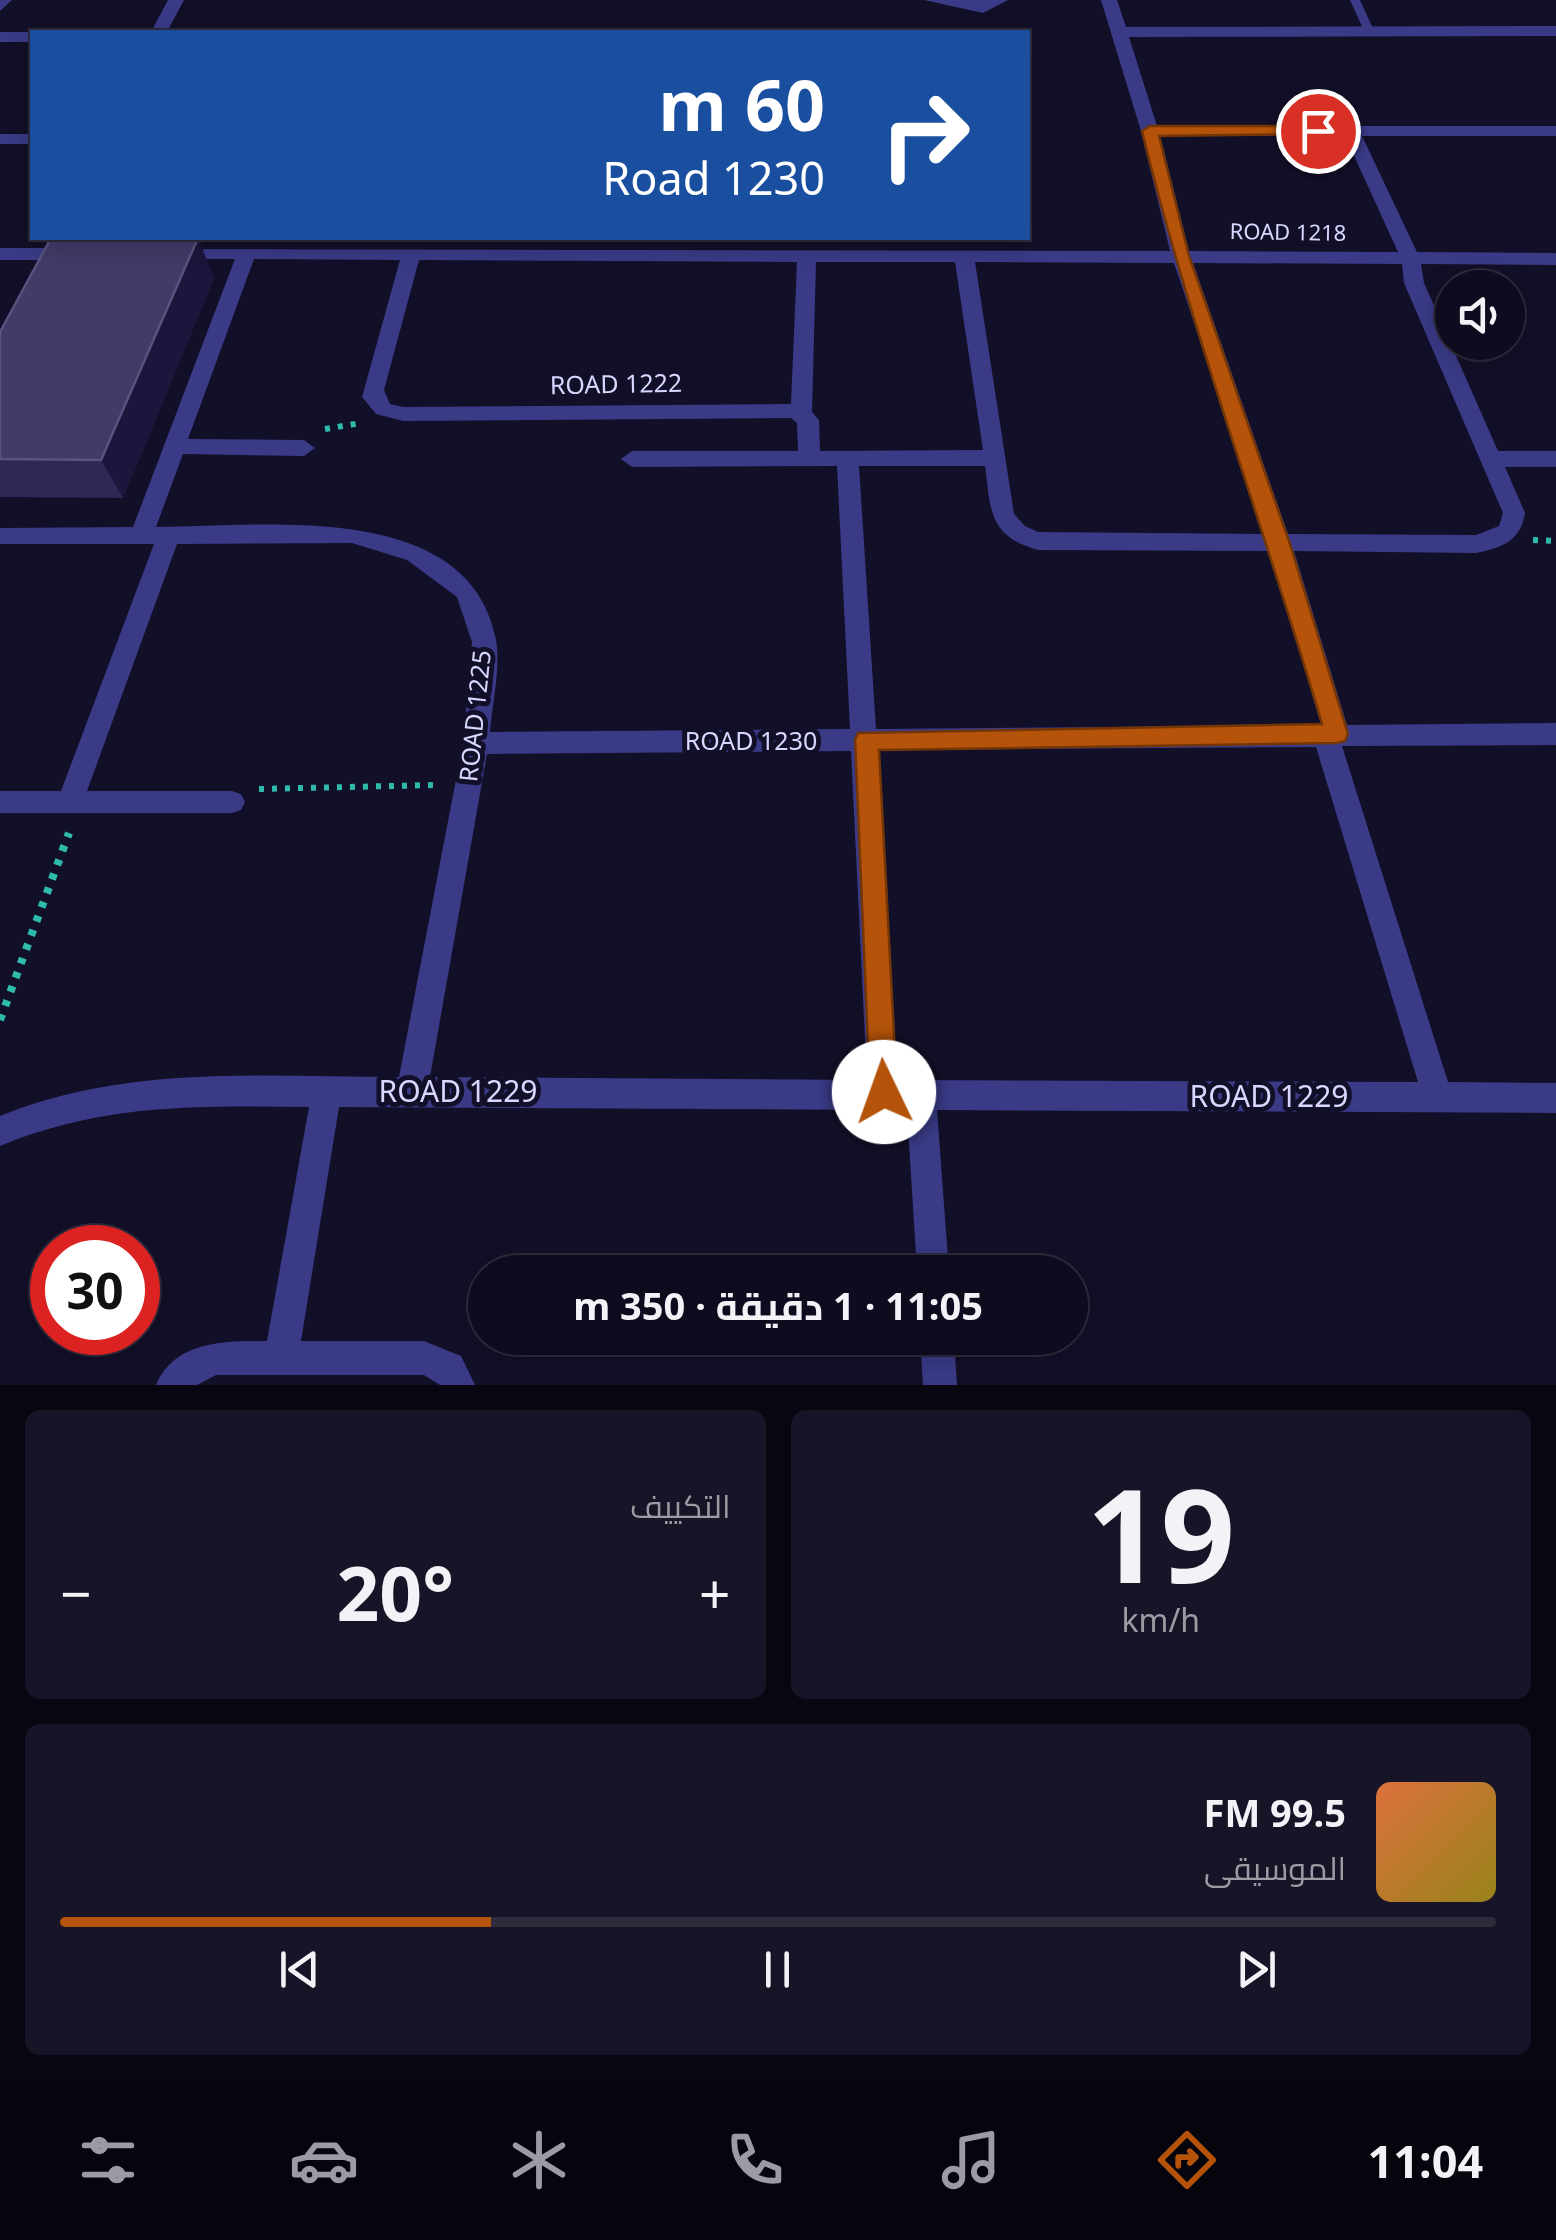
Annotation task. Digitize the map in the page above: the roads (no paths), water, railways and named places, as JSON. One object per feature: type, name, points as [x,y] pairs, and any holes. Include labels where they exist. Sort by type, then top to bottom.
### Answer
[{"type":"street","points":[[160,30],[176,0]]},
{"type":"street","points":[[932,0],[980,8],[1000,0]]},
{"type":"street","points":[[1109,0],[1150,131],[1181,256],[1280,544],[1331,734],[1438,1098]]},
{"type":"street","points":[[1117,32],[1556,31]]},
{"type":"street","points":[[0,37],[30,37]]},
{"type":"street","points":[[964,254],[992,458],[1007,523],[1025,538],[1038,542],[1280,544],[1476,544],[1497,539],[1510,529],[1514,513],[1414,282],[1412,259],[1352,130]]},
{"type":"street","points":[[1150,131],[1556,131]]},
{"type":"street","points":[[0,140],[30,139]]},
{"type":"street","name":"ROAD 1218","points":[[154,253],[411,253],[618,246],[807,255],[1556,259]]},
{"type":"street","points":[[75,802],[155,536],[175,446],[247,252]]},
{"type":"street","name":"ROAD 1222","points":[[411,253],[374,390],[374,397],[384,409],[404,414],[801,412]]},
{"type":"street","points":[[0,254],[98,254]]},
{"type":"street","points":[[807,255],[801,412],[808,420],[809,458]]},
{"type":"street","points":[[175,446],[304,448]]},
{"type":"street","points":[[632,458],[992,458]]},
{"type":"street","points":[[848,458],[884,1092]]},
{"type":"street","points":[[1491,459],[1556,459]]},
{"type":"street","name":"ROAD 1225","points":[[0,536],[352,536],[414,554],[466,592],[484,642],[476,743],[412,1091]]},
{"type":"street","name":"ROAD 1230","points":[[476,743],[1556,734]]},
{"type":"street","points":[[0,802],[232,802]]},
{"type":"street","name":"ROAD 1229","points":[[0,1131],[40,1114],[109,1096],[168,1091],[1556,1098]]},
{"type":"street","points":[[282,1359],[326,1094]]},
{"type":"street","points":[[921,1094],[932,1255]]},
{"type":"street","points":[[938,1355],[940,1385]]},
{"type":"street","points":[[174,1385],[190,1368],[204,1361],[424,1358],[449,1368],[458,1385]]},
{"type":"lane","points":[[1355,0],[1369,31]]}]
